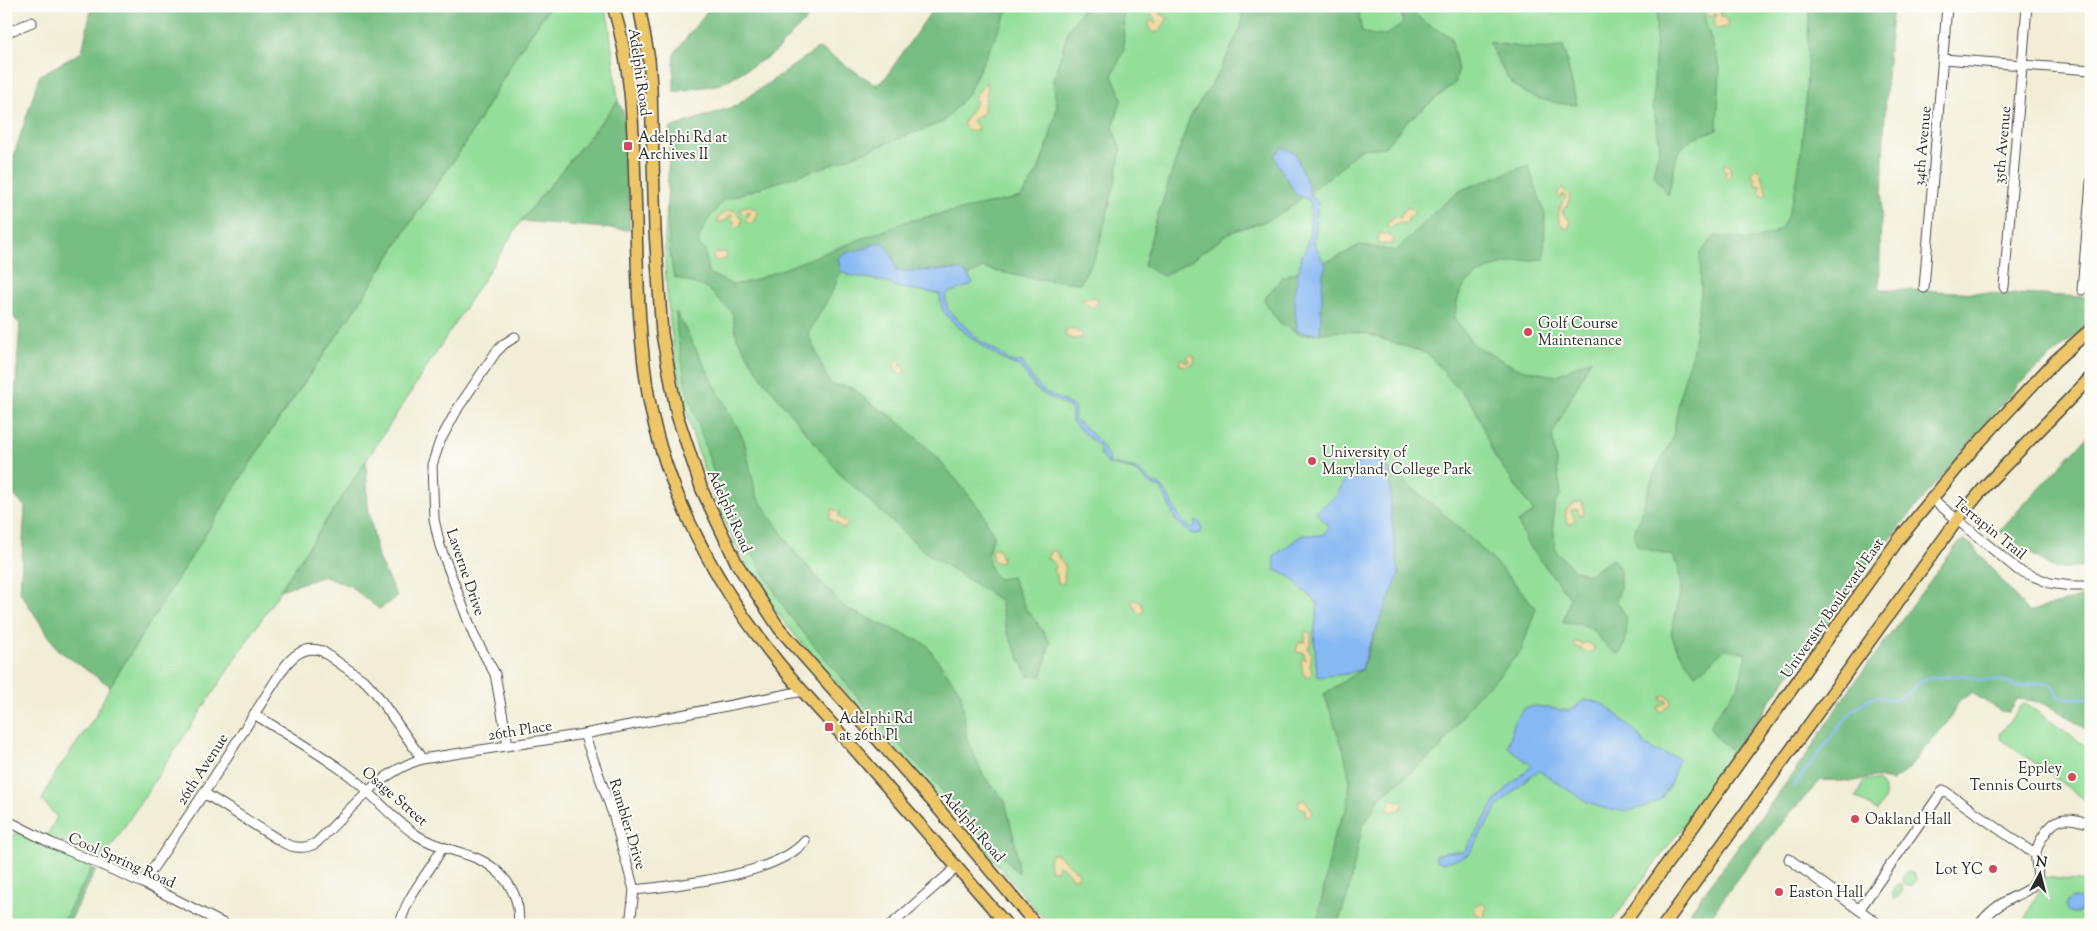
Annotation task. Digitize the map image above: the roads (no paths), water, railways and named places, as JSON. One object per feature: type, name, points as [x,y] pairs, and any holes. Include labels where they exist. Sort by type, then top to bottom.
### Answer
[{"type":"main road","name":"Adelphi Road","points":[[612,6],[624,48],[633,108],[639,317],[646,382],[652,416],[673,482],[728,594],[776,660],[1007,925]]},
{"type":"main road","name":"Adelphi Road","points":[[639,6],[649,59],[651,87],[655,231],[662,334],[677,416],[702,490],[737,564],[779,628],[932,801],[1036,925]]},
{"type":"main road","name":"University Boulevard East","points":[[1622,925],[1893,547],[1931,498],[1972,450],[2055,360],[2091,329]]},
{"type":"main road","points":[[1666,922],[1958,519],[1988,483],[2091,377]]},
{"type":"main road","points":[[1631,925],[1646,890]]},
{"type":"street","name":"34th Avenue","points":[[1924,288],[1947,6]]},
{"type":"street","name":"35th Avenue","points":[[2004,287],[2027,6]]},
{"type":"street","points":[[6,33],[32,22]]},
{"type":"street","points":[[1943,59],[2091,70]]},
{"type":"street","points":[[2082,290],[2091,182]]},
{"type":"street","name":"Laverne Drive","points":[[508,746],[495,674],[474,636],[440,546],[434,519],[432,465],[440,441],[458,408],[496,352],[515,337]]},
{"type":"street","name":"Terrapin Trail","points":[[1931,498],[2018,570],[2050,583],[2091,586]]},
{"type":"street","name":"26th Avenue","points":[[143,883],[204,793],[283,669],[292,658],[301,652],[316,649],[328,654],[375,692],[422,759]]},
{"type":"street","name":"26th Place","points":[[204,793],[273,836],[295,847],[312,846],[369,791],[396,769],[422,759],[584,734],[803,691]]},
{"type":"street","name":"Osage Street","points":[[254,714],[350,775],[408,829],[442,848],[475,856],[493,868],[504,878],[518,901],[518,924]]},
{"type":"street","name":"Rambler Drive","points":[[584,734],[614,818],[634,890],[630,925]]},
{"type":"street","points":[[1859,910],[1943,790],[2036,855]]},
{"type":"street","points":[[1979,925],[1995,908],[2032,886],[2038,875],[2036,855],[2043,837],[2056,822],[2062,819],[2091,824]]},
{"type":"street","name":"Cool Spring Road","points":[[6,820],[51,843],[143,883],[226,925]]},
{"type":"street","points":[[634,890],[724,877],[772,863],[798,850],[805,841]]},
{"type":"street","points":[[400,925],[407,903],[435,862],[442,848]]},
{"type":"street","points":[[1789,859],[1880,925]]},
{"type":"street","points":[[891,925],[957,867]]},
{"type":"water","points":[[1282,147],[1295,153],[1312,197],[1318,202],[1314,243],[1326,266],[1323,273],[1320,334],[1297,331],[1294,294],[1302,254],[1309,237],[1311,205],[1310,200],[1295,194],[1276,161],[1274,156]]},
{"type":"water","points":[[875,243],[884,243],[893,258],[896,271],[961,270],[968,276],[973,283],[945,296],[948,310],[981,342],[1009,361],[1022,362],[1039,387],[1075,408],[1074,419],[1096,438],[1111,464],[1136,469],[1153,483],[1160,485],[1165,490],[1181,520],[1192,528],[1195,526],[1195,521],[1200,523],[1201,533],[1192,534],[1176,521],[1161,488],[1151,485],[1134,470],[1108,464],[1100,454],[1099,446],[1072,421],[1072,412],[1069,407],[1035,388],[1020,366],[1012,364],[992,352],[959,327],[943,310],[940,294],[896,287],[882,281],[848,275],[841,271],[838,258],[848,252],[867,248]]},
{"type":"water","points":[[1376,457],[1389,470],[1391,514],[1399,575],[1368,649],[1362,669],[1347,674],[1317,677],[1314,633],[1318,604],[1291,577],[1275,570],[1274,556],[1302,535],[1323,535],[1329,527],[1316,512],[1337,495],[1347,475],[1360,461]]},
{"type":"water","points":[[1584,700],[1598,702],[1608,707],[1639,735],[1645,745],[1656,751],[1679,758],[1670,783],[1662,797],[1637,809],[1609,810],[1574,794],[1539,771],[1530,776],[1499,805],[1469,854],[1442,863],[1435,859],[1436,855],[1445,852],[1464,852],[1495,802],[1507,788],[1532,766],[1508,747],[1515,720],[1525,708],[1536,706],[1570,711]]},
{"type":"water","points":[[2074,898],[2082,906],[2074,914],[2066,906]]},
{"type":"waterway","points":[[1793,787],[1851,712],[1870,698],[1881,697],[1893,700],[1906,695],[1925,679],[1962,675],[1979,680],[2003,681],[2016,687],[2042,682],[2051,685],[2059,697],[2083,698],[2091,702]]},
{"type":"place","name":"Adelphi Rd at Archives II","points":[[628,146]]},
{"type":"place","name":"Golf Course Maintenance","points":[[1528,332]]},
{"type":"place","name":"University of Maryland, College Park","points":[[1312,461]]},
{"type":"place","name":"Adelphi Rd at 26th Pl","points":[[829,727]]},
{"type":"place","name":"Eppley Tennis Courts","points":[[2072,777]]},
{"type":"place","name":"Oakland Hall","points":[[1855,819]]},
{"type":"place","name":"Lot YC","points":[[1993,869]]},
{"type":"place","name":"Easton Hall","points":[[1779,892]]}]
